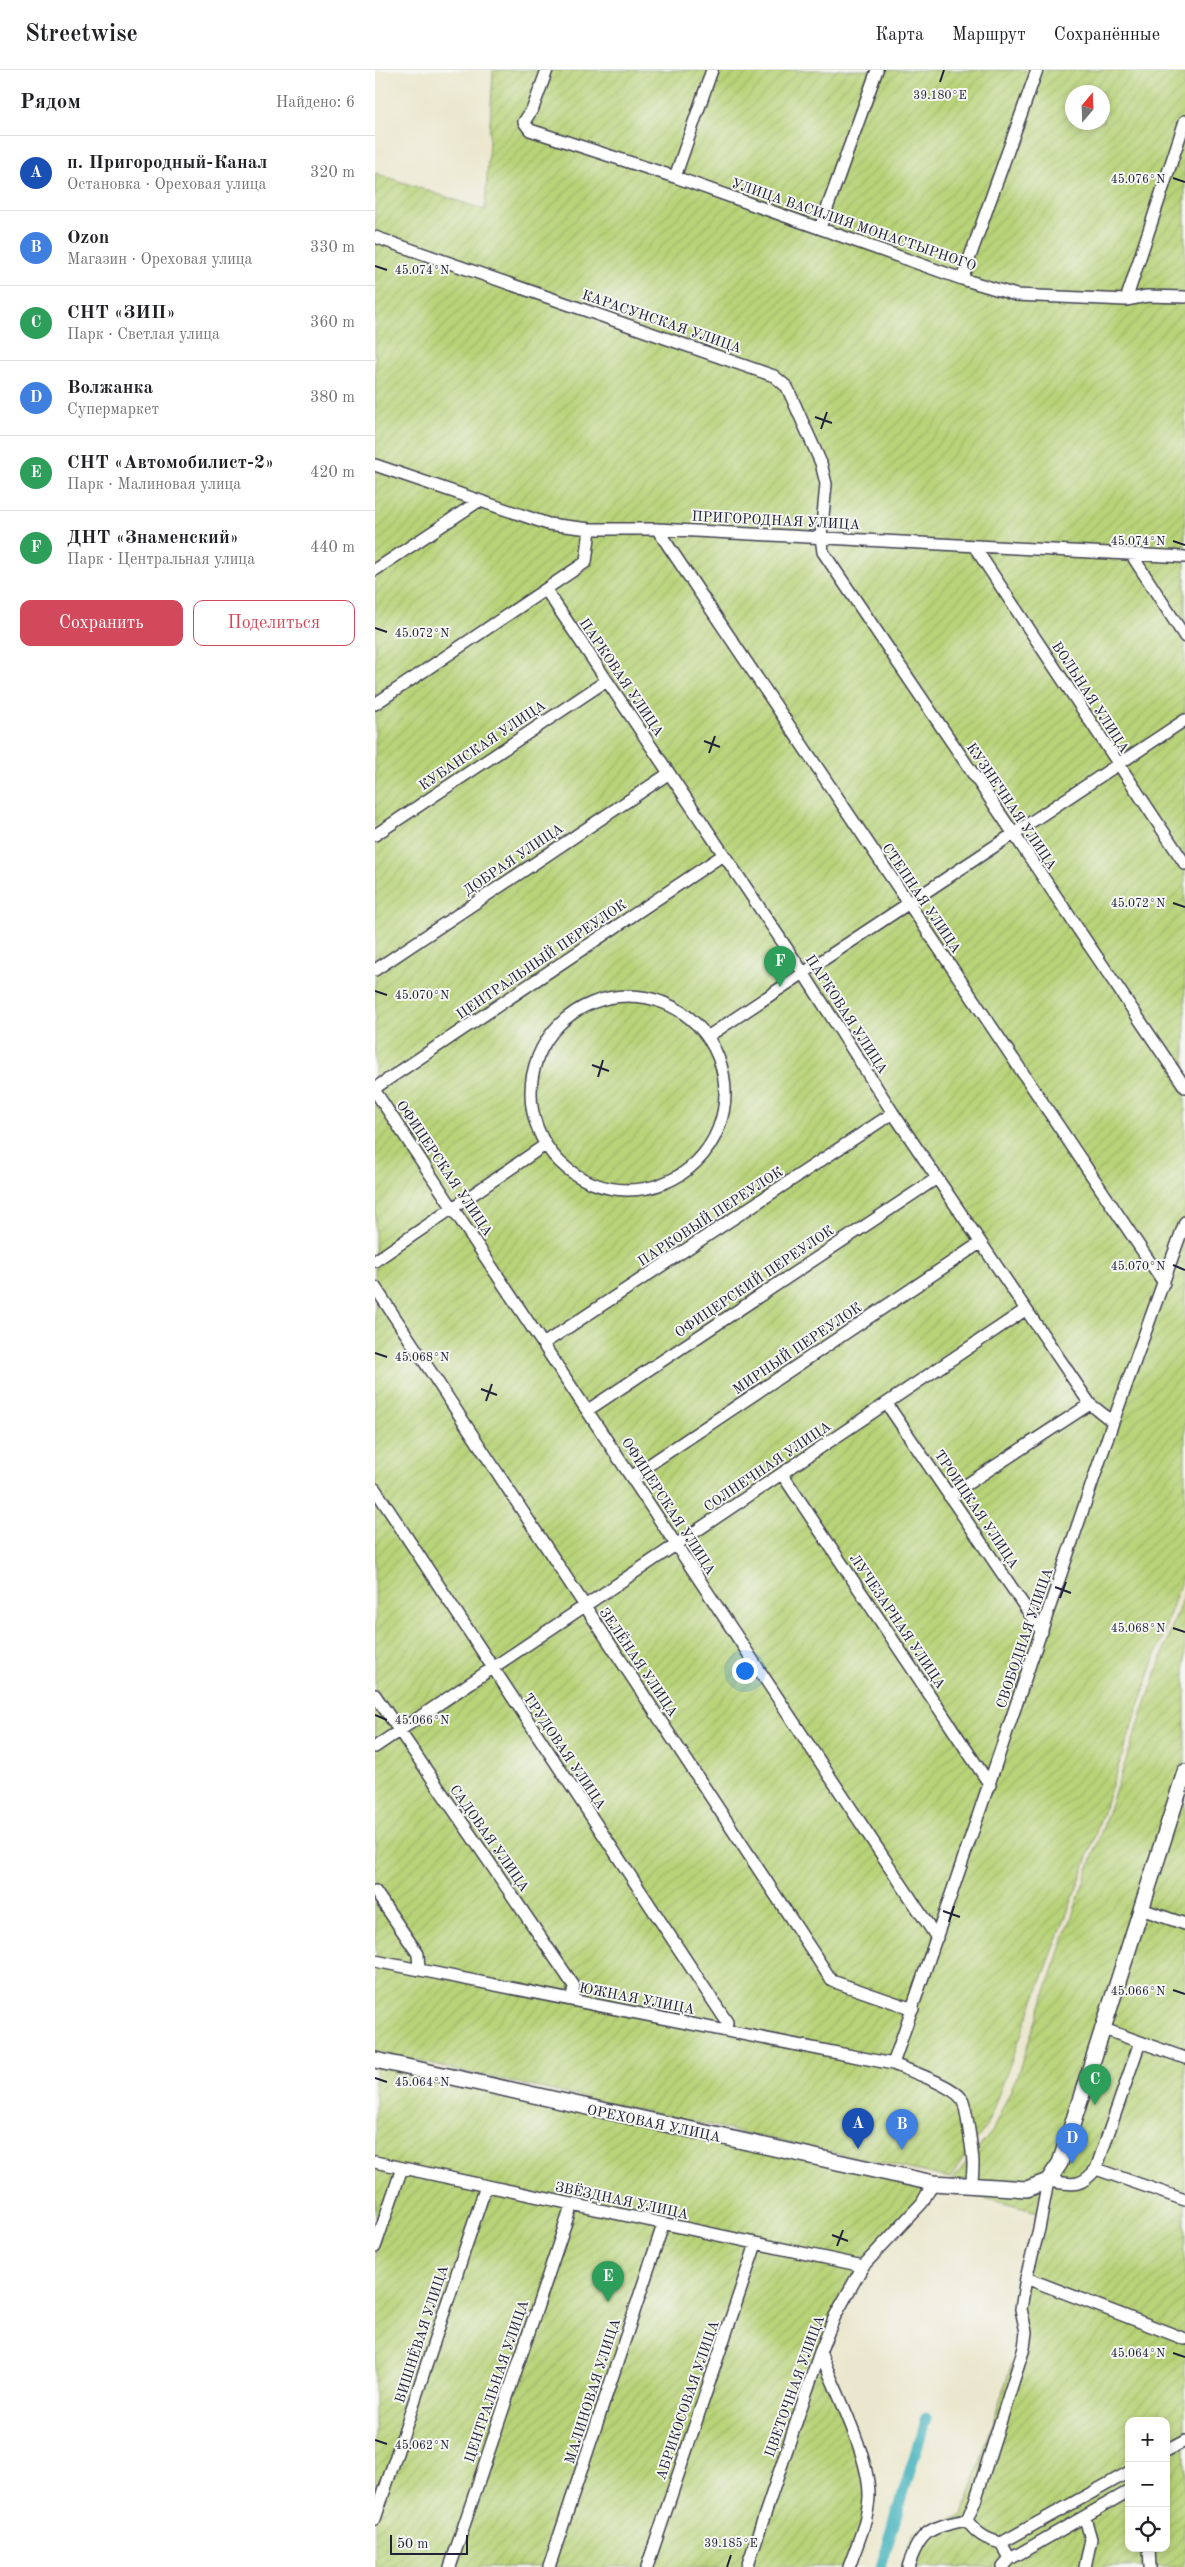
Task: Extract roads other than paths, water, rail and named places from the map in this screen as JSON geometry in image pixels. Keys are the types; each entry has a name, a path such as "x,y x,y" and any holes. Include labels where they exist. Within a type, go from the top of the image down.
{"street":[{"name":"УЛИЦА ВАСИЛИЯ МОНАСТЫРНОГО","path":"547,70 533,108 524,122 530,130 675,177 962,279 1015,295 1126,300 1147,296 1185,297"},
{"path":"675,177 712,70"},
{"path":"820,228 877,70"},
{"path":"962,279 1037,70"},
{"path":"1126,300 1185,121"},
{"name":"КАРАСУНСКАЯ УЛИЦА","path":"375,237 775,376 787,387 821,463 826,484 821,538"},
{"name":"ПРИГОРОДНАЯ УЛИЦА","path":"375,465 548,524 590,529 657,529 1185,557"},
{"path":"375,570 479,501"},
{"path":"375,704 586,562 590,529"},
{"name":"СТЕПНАЯ УЛИЦА","path":"657,529 1164,1283"},
{"name":"КУЗНЕЧНАЯ УЛИЦА","path":"821,538 823,552 1185,1087"},
{"name":"ВОЛЬНАЯ УЛИЦА","path":"974,546 1185,864"},
{"path":"1131,554 1185,637"},
{"name":"ПАРКОВАЯ УЛИЦА","path":"546,590 804,974 893,1113 1025,1310 1090,1404 1113,1422"},
{"name":"КУБАНСКАЯ УЛИЦА","path":"375,834 606,681"},
{"path":"707,1037 909,905 1185,720"},
{"name":"ДОБРАЯ УЛИЦА","path":"375,970 669,774"},
{"name":"ЦЕНТРАЛЬНЫЙ ПЕРЕУЛОК","path":"375,1089 723,855"},
{"path":"616,996 647,997 676,1008 701,1028 723,1071 725,1100 719,1129 704,1154 683,1174 657,1186 637,1189 628,1190 599,1186 573,1174 545,1145 531,1108 531,1076 541,1047 560,1022 586,1004 616,996"},
{"name":"ОФИЦЕРСКАЯ УЛИЦА","path":"375,1089 937,1938"},
{"name":"ПАРКОВЫЙ ПЕРЕУЛОК","path":"543,1344 893,1113"},
{"path":"375,1261 545,1145"},
{"name":"ОФИЦЕРСКИЙ ПЕРЕУЛОК","path":"588,1410 937,1178"},
{"name":"СВОБОДНАЯ УЛИЦА","path":"893,2064 990,1786 1113,1422 1185,1222"},
{"name":"МИРНЫЙ ПЕРЕУЛОК","path":"631,1477 980,1243"},
{"name":"ЗЕЛЁНАЯ УЛИЦА","path":"375,1287 832,1981 913,2009"},
{"name":"СОЛНЕЧНАЯ УЛИЦА","path":"375,1748 1025,1310"},
{"name":"ТРОИЦКАЯ УЛИЦА","path":"887,1404 1042,1632"},
{"path":"949,1496 1090,1404"},
{"name":"ЛУЧЕЗАРНАЯ УЛИЦА","path":"781,1474 990,1786"},
{"name":"ТРУДОВАЯ УЛИЦА","path":"375,1489 727,2022 726,2031"},
{"name":"САДОВАЯ УЛИЦА","path":"375,1695 574,1986 572,2000"},
{"path":"967,2520 975,2501 1024,2348 1026,2332 1021,2309 1026,2278 1039,2230 1048,2181 1060,2163 1101,2028 1182,1789 1185,1772"},
{"path":"375,1890 418,1954 419,1970"},
{"path":"1141,1909 1185,1924"},
{"name":"ЮЖНАЯ УЛИЦА","path":"375,1961 893,2064 942,2085 962,2099 967,2114 967,2130 973,2163 971,2187"},
{"path":"1101,2028 1185,2058"},
{"path":"1048,2181 1077,2185 1088,2179 1096,2169 1141,2042"},
{"name":"ОРЕХОВАЯ УЛИЦА","path":"375,2060 933,2183 971,2187 1027,2189 1048,2181"},
{"name":"ЗВЁЗДНАЯ УЛИЦА","path":"375,2162 663,2225 863,2266"},
{"path":"375,2247 402,2168"},
{"path":"1096,2169 1185,2200"},
{"name":"ЦВЕТОЧНАЯ УЛИЦА","path":"747,2567 820,2352 835,2316 863,2266 922,2203 933,2183"},
{"name":"ВИШНЁВАЯ УЛИЦА","path":"375,2519 486,2186"},
{"name":"ЦЕНТРАЛЬНАЯ УЛИЦА","path":"449,2567 572,2204"},
{"name":"МАЛИНОВАЯ УЛИЦА","path":"549,2567 663,2225"},
{"name":"АБРИКОСОВАЯ УЛИЦА","path":"647,2567 756,2244"},
{"path":"1026,2278 1185,2339"},
{"path":"820,2352 867,2474 869,2497 863,2527 849,2567"},
{"path":"1170,2449 1185,2441"},
{"path":"967,2520 973,2529 990,2540 1001,2543 1125,2474"},
{"path":"1001,2543 1007,2563 1125,2493"},
{"path":"1085,2518 1091,2539 1085,2567"},
{"path":"908,2567 916,2544 923,2535 935,2528 967,2520"},
{"path":"1149,2552 1150,2567"}],"waterway":[{"path":"881,2567 926,2418"}],"place":[{"name":"ДНТ «Знаменский»","path":"780,987"},
{"name":"СНТ «ЗИП»","path":"1095,2105"},
{"name":"п. Пригородный-Канал","path":"858,2149"},
{"name":"Ozon","path":"902,2150"},
{"name":"Волжанка","path":"1072,2164"},
{"name":"СНТ «Автомобилист-2»","path":"608,2302"}]}
